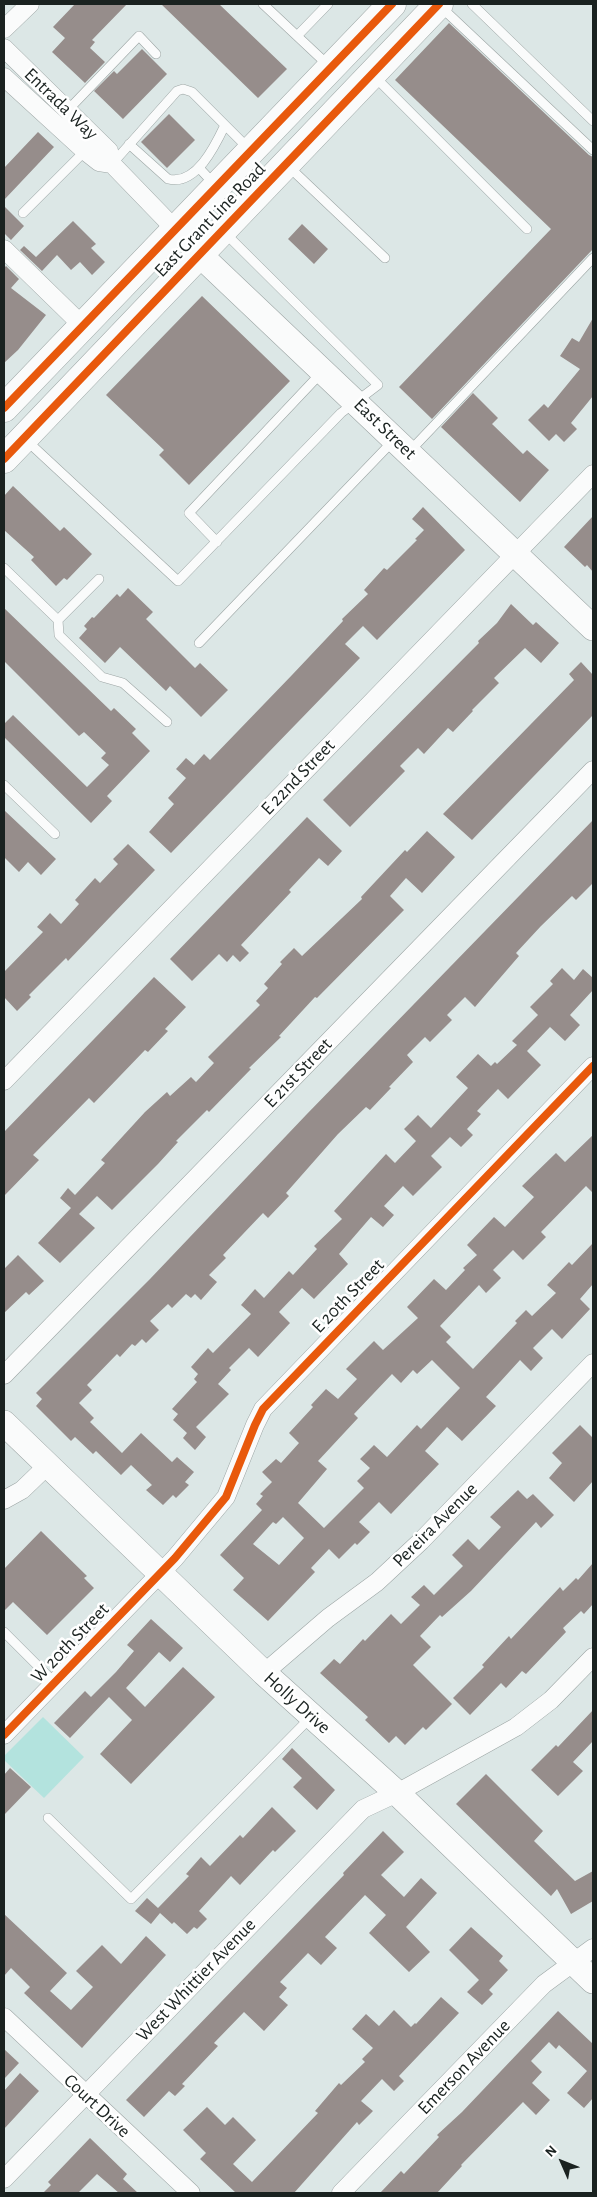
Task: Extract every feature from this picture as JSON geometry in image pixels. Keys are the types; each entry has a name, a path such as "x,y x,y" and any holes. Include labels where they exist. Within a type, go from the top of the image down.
{"main road":[{"name":"East Grant Line Road","path":"4,408 392,4"},
{"name":"East Grant Line Road","path":"4,459 439,4"}],"street":[{"path":"4,29 30,4"},
{"name":"Entrada Way","path":"4,48 109,151 112,164 177,229"},
{"name":"Entrada Way","path":"4,77 85,151 99,162 112,164"},
{"name":"East Street","path":"177,229 200,254 323,371 348,407 402,446 593,628"},
{"path":"4,249 83,326"},
{"name":"E 22nd Street","path":"4,1081 593,474"},
{"name":"E 21st Street","path":"4,1375 593,770"},
{"name":"E 20th Street","path":"160,1573 226,1497 254,1425 264,1409 593,1066"},
{"name":"Pereira Avenue","path":"264,1673 328,1618 377,1582 414,1548 593,1363"},
{"name":"Holly Drive","path":"4,1423 264,1673 584,1956 593,1981"},
{"path":"4,1500 22,1490 48,1465"},
{"name":"W 20th Street","path":"4,1736 160,1573"},
{"name":"West Whittier Avenue","path":"4,2179 84,2094 364,1809 516,1727 551,1700 593,1657"},
{"name":"Emerson Avenue","path":"341,2193 544,1984 584,1956"},
{"name":"Court Drive","path":"4,2017 191,2193"}],"lane":[{"path":"263,4 331,68"},
{"path":"297,36 328,4"},
{"path":"439,4 593,150"},
{"path":"472,4 593,121"},
{"path":"68,110 139,36 156,54"},
{"path":"372,74 527,229"},
{"path":"112,164 177,91 183,89 192,92 252,151"},
{"path":"129,144 168,180 176,181 187,177 200,166 214,146 225,125"},
{"path":"22,213 85,151"},
{"path":"286,164 385,258"},
{"path":"200,166 201,170 217,187"},
{"path":"24,438 178,581 348,407 378,385 222,231"},
{"path":"199,643 593,258"},
{"path":"217,542 189,513 323,371"},
{"path":"4,568 58,620 59,635 102,677 123,683 167,722"},
{"path":"58,620 99,579"},
{"path":"4,785 55,834"},
{"path":"4,1632 55,1683"},
{"path":"48,1818 131,1899 312,1716"}],"shaded area":[{"path":"43,1717 84,1757 44,1798 4,1760 4,1756"}],"building":[{"path":"75,4 127,4 92,40 95,42 90,48 105,62 85,83 52,52 65,38 53,27"},
{"path":"161,4 219,4 287,69 258,98"},
{"path":"449,23 593,157 593,249 432,419 399,387 551,229 395,80"},
{"path":"142,49 167,74 123,119 94,91 114,71 117,74"},
{"path":"169,114 195,140 167,168 141,142"},
{"path":"38,132 54,147 4,200 4,168"},
{"path":"4,206 24,226 11,240 4,233"},
{"path":"73,221 96,244 91,248 105,262 92,275 80,262 71,270 57,255 42,271 20,250 24,246 36,257"},
{"path":"302,224 328,249 314,264 288,239"},
{"path":"6,266 19,279 11,288 46,315 18,350 4,363 4,268"},
{"path":"202,296 290,381 189,485 159,455 164,450 106,395"},
{"path":"593,318 593,396 571,423 577,429 564,442 556,434 549,441 528,420 544,404 548,408 580,369 560,356 572,338 579,342"},
{"path":"473,393 498,418 492,424 523,454 527,450 549,470 520,502 441,427"},
{"path":"13,486 60,531 64,527 92,554 67,580 64,578 56,586 31,560 34,557 4,530 4,496"},
{"path":"423,507 465,550 377,640 363,626 345,644 360,658 171,853 149,832 174,804 168,798 186,778 176,769 186,758 194,765 204,754 210,760 343,621 342,619 368,594 364,590 384,568 387,570 417,540 415,539 424,530 412,519"},
{"path":"593,516 593,572 564,547"},
{"path":"128,588 153,612 146,619 195,668 200,663 228,690 201,717 170,686 166,691 120,647 105,663 79,638 87,629 84,626 92,617 94,618 117,594 120,597"},
{"path":"511,604 533,625 536,622 559,643 541,663 525,648 494,678 499,683 453,732 448,728 424,754 418,748 400,766 405,771 350,827 323,800 479,643 478,641 497,623"},
{"path":"4,608 111,711 114,708 136,729 132,733 150,751 107,796 112,801 91,823 4,737 4,724 13,715 87,787 109,765 101,758 106,753 84,732 79,736 4,661"},
{"path":"581,662 593,675 593,715 472,840 443,814 574,680 569,674"},
{"path":"4,810 56,859 41,875 28,862 19,872 4,857"},
{"path":"307,817 342,851 328,866 319,858 289,890 291,892 241,945 249,953 240,962 233,955 227,962 219,954 192,981 170,959"},
{"path":"593,820 593,883 576,900 572,896 541,926 516,953 519,956 475,1007 465,997 447,1015 452,1020 430,1042 425,1037 407,1055 413,1062 389,1087 391,1088 370,1110 366,1107 338,1134 286,1193 289,1196 268,1218 263,1213 223,1255 226,1258 209,1275 217,1282 201,1300 195,1294 191,1298 186,1294 172,1308 168,1304 150,1321 159,1330 146,1343 142,1339 135,1346 132,1344 120,1357 117,1354 87,1385 92,1390 79,1403 94,1418 90,1422 122,1453 141,1433 172,1462 177,1457 194,1472 185,1482 189,1485 176,1498 173,1495 163,1505 146,1490 152,1485 131,1465 121,1475 96,1451 93,1454 75,1437 71,1441 36,1406 42,1399 36,1393 150,1279 306,1115"},
{"path":"427,831 455,857 422,893 406,878 390,896 404,910 317,998 315,997 279,1036 281,1037 249,1068 251,1069 209,1112 207,1110 176,1141 178,1142 158,1164 112,1210 97,1196 79,1214 95,1228 60,1263 38,1243 71,1208 60,1198 68,1188 75,1195 105,1163 101,1160 145,1112 167,1092 170,1096 191,1077 196,1082 214,1063 208,1057 260,1005 256,1001 268,988 264,984 282,964 280,962 294,948 302,956 362,899 361,897 405,850 407,852"},
{"path":"128,844 155,870 68,961 66,958 29,995 31,997 17,1011 4,997 4,972 43,932 37,927 50,913 61,924 79,904 75,900 95,878 100,883 118,864 113,859"},
{"path":"562,968 574,980 583,969 593,978 593,990 570,1015 580,1025 565,1041 550,1027 527,1051 541,1065 508,1099 498,1089 477,1111 481,1114 467,1129 473,1135 461,1147 450,1137 431,1156 442,1167 413,1196 403,1186 384,1206 394,1215 383,1227 371,1217 339,1254 348,1264 314,1299 302,1288 279,1312 290,1323 258,1357 249,1348 229,1368 231,1370 218,1384 229,1394 196,1427 206,1437 195,1450 183,1438 187,1433 173,1420 178,1414 172,1409 197,1382 194,1379 198,1374 191,1367 208,1348 213,1353 251,1314 241,1305 255,1289 264,1298 289,1271 293,1275 317,1249 314,1246 342,1219 334,1211 386,1154 395,1163 416,1141 404,1129 418,1115 431,1128 468,1088 456,1077 478,1054 491,1066 495,1062 497,1064 517,1045 512,1041 538,1015 530,1007 553,984 550,981"},
{"path":"154,977 186,1007 165,1029 168,1031 148,1052 145,1050 94,1103 89,1098 33,1155 39,1160 4,1196 4,1132"},
{"path":"593,1135 593,1193 586,1186 541,1232 546,1237 523,1260 513,1250 493,1270 501,1278 486,1293 479,1285 440,1326 451,1337 446,1342 473,1369 517,1323 515,1321 526,1310 532,1316 556,1293 547,1285 569,1262 572,1265 593,1243 593,1284 580,1299 590,1309 562,1339 552,1329 533,1348 543,1358 531,1371 520,1360 486,1397 496,1406 462,1441 447,1427 425,1451 439,1464 391,1514 379,1502 359,1522 370,1532 357,1545 355,1543 339,1559 329,1549 311,1568 315,1572 268,1621 233,1590 244,1578 220,1555 262,1510 256,1504 263,1496 260,1494 272,1482 262,1472 276,1459 281,1463 299,1443 289,1433 313,1407 311,1405 326,1389 338,1399 357,1379 346,1369 374,1341 383,1350 418,1318 407,1307 434,1279 446,1290 465,1270 463,1268 477,1255 467,1245 494,1217 505,1227 534,1197 522,1186 556,1153 565,1162","holes":["432,1360 460,1388 421,1429 417,1425 387,1457 374,1445 360,1459 370,1468 357,1481 364,1488 324,1528 298,1503 327,1469 318,1461 358,1418 354,1414 392,1374 401,1383 413,1370 417,1374","283,1517 304,1538 279,1565 253,1544 273,1522 276,1524"]},
{"path":"18,1255 44,1281 29,1295 26,1292 4,1313 4,1269"},
{"path":"580,1425 593,1438 593,1481 574,1502 549,1478 562,1463 552,1453"},
{"path":"518,1490 527,1499 533,1494 554,1515 541,1528 536,1522 471,1591 442,1617 440,1615 420,1636 431,1647 413,1665 452,1704 426,1730 423,1727 405,1745 396,1736 389,1743 365,1720 368,1717 320,1673 334,1659 340,1664 363,1639 365,1641 391,1614 401,1624 420,1605 411,1597 424,1585 434,1595 463,1566 452,1555 468,1539 479,1550 501,1527 490,1517"},
{"path":"41,1531 87,1576 84,1578 94,1588 47,1635 13,1602 4,1611 4,1569"},
{"path":"593,1563 593,1604 584,1614 581,1611 563,1628 566,1632 526,1674 522,1671 506,1688 501,1683 470,1715 453,1698 484,1667 482,1665 509,1636 511,1639 560,1587 563,1591 576,1578 578,1580"},
{"path":"151,1619 183,1648 170,1662 159,1652 126,1688 145,1707 183,1667 215,1697 131,1784 100,1754 132,1720 109,1697 70,1738 54,1723 85,1691 91,1697 116,1672 134,1651 127,1645"},
{"path":"593,1710 593,1741 573,1762 583,1771 558,1796 531,1770 556,1745 558,1747"},
{"path":"292,1748 335,1790 317,1810 293,1787 302,1778 282,1759"},
{"path":"10,1768 31,1787 4,1815 4,1775"},
{"path":"486,1774 543,1831 534,1841 575,1881 593,1871 593,1901 571,1914 557,1889 551,1896 456,1804"},
{"path":"272,1807 296,1831 275,1852 273,1850 240,1885 231,1876 199,1911 207,1919 197,1929 194,1927 187,1934 160,1913 151,1924 135,1911 147,1898 158,1908 189,1876 186,1874 201,1857 210,1866 240,1835 243,1838"},
{"path":"383,1831 404,1852 381,1875 404,1897 421,1878 437,1893 406,1927 430,1952 409,1972 369,1933 386,1915 365,1895 325,1937 337,1948 321,1965 308,1953 280,1982 287,1988 279,1997 288,2005 264,2031 244,2012 214,2043 218,2046 182,2084 185,2086 175,2096 169,2091 144,2117 126,2100 344,1875 343,1873"},
{"path":"4,1914 67,1973 50,1991 71,2010 93,1987 76,1971 102,1945 121,1964 146,1936 166,1955 82,2048 24,1993 30,1987 11,1968 4,1976"},
{"path":"471,1927 503,1956 499,1961 508,1970 489,1990 493,1994 482,2005 467,1992 479,1980 449,1950"},
{"path":"441,1997 459,2013 399,2076 404,2081 394,2091 382,2079 361,2101 373,2111 359,2125 357,2122 294,2193 236,2193 200,2159 206,2153 183,2130 207,2107 225,2125 233,2117 256,2140 233,2164 252,2182 318,2113 315,2111 339,2083 341,2085 365,2062 362,2059 373,2048 352,2029 366,2014 379,2026 394,2010 411,2027"},
{"path":"558,2011 593,2044 593,2098 584,2108 567,2093 587,2071 559,2045 556,2049 549,2042 531,2061 542,2072 532,2083 550,2100 536,2115 523,2102 461,2165 437,2193 380,2193 401,2171 404,2174 439,2137 437,2135 462,2112"},
{"path":"4,2049 19,2063 4,2079"},
{"path":"20,2073 39,2091 4,2129 4,2091"},
{"path":"90,2138 127,2174 123,2179 138,2193 119,2193 97,2174 78,2193 43,2193 51,2185 48,2182"}],"cycle path":[{"path":"4,408 392,4"},
{"path":"4,459 439,4"},
{"path":"4,1735 175,1558 226,1497 263,1409 593,1066"}]}
